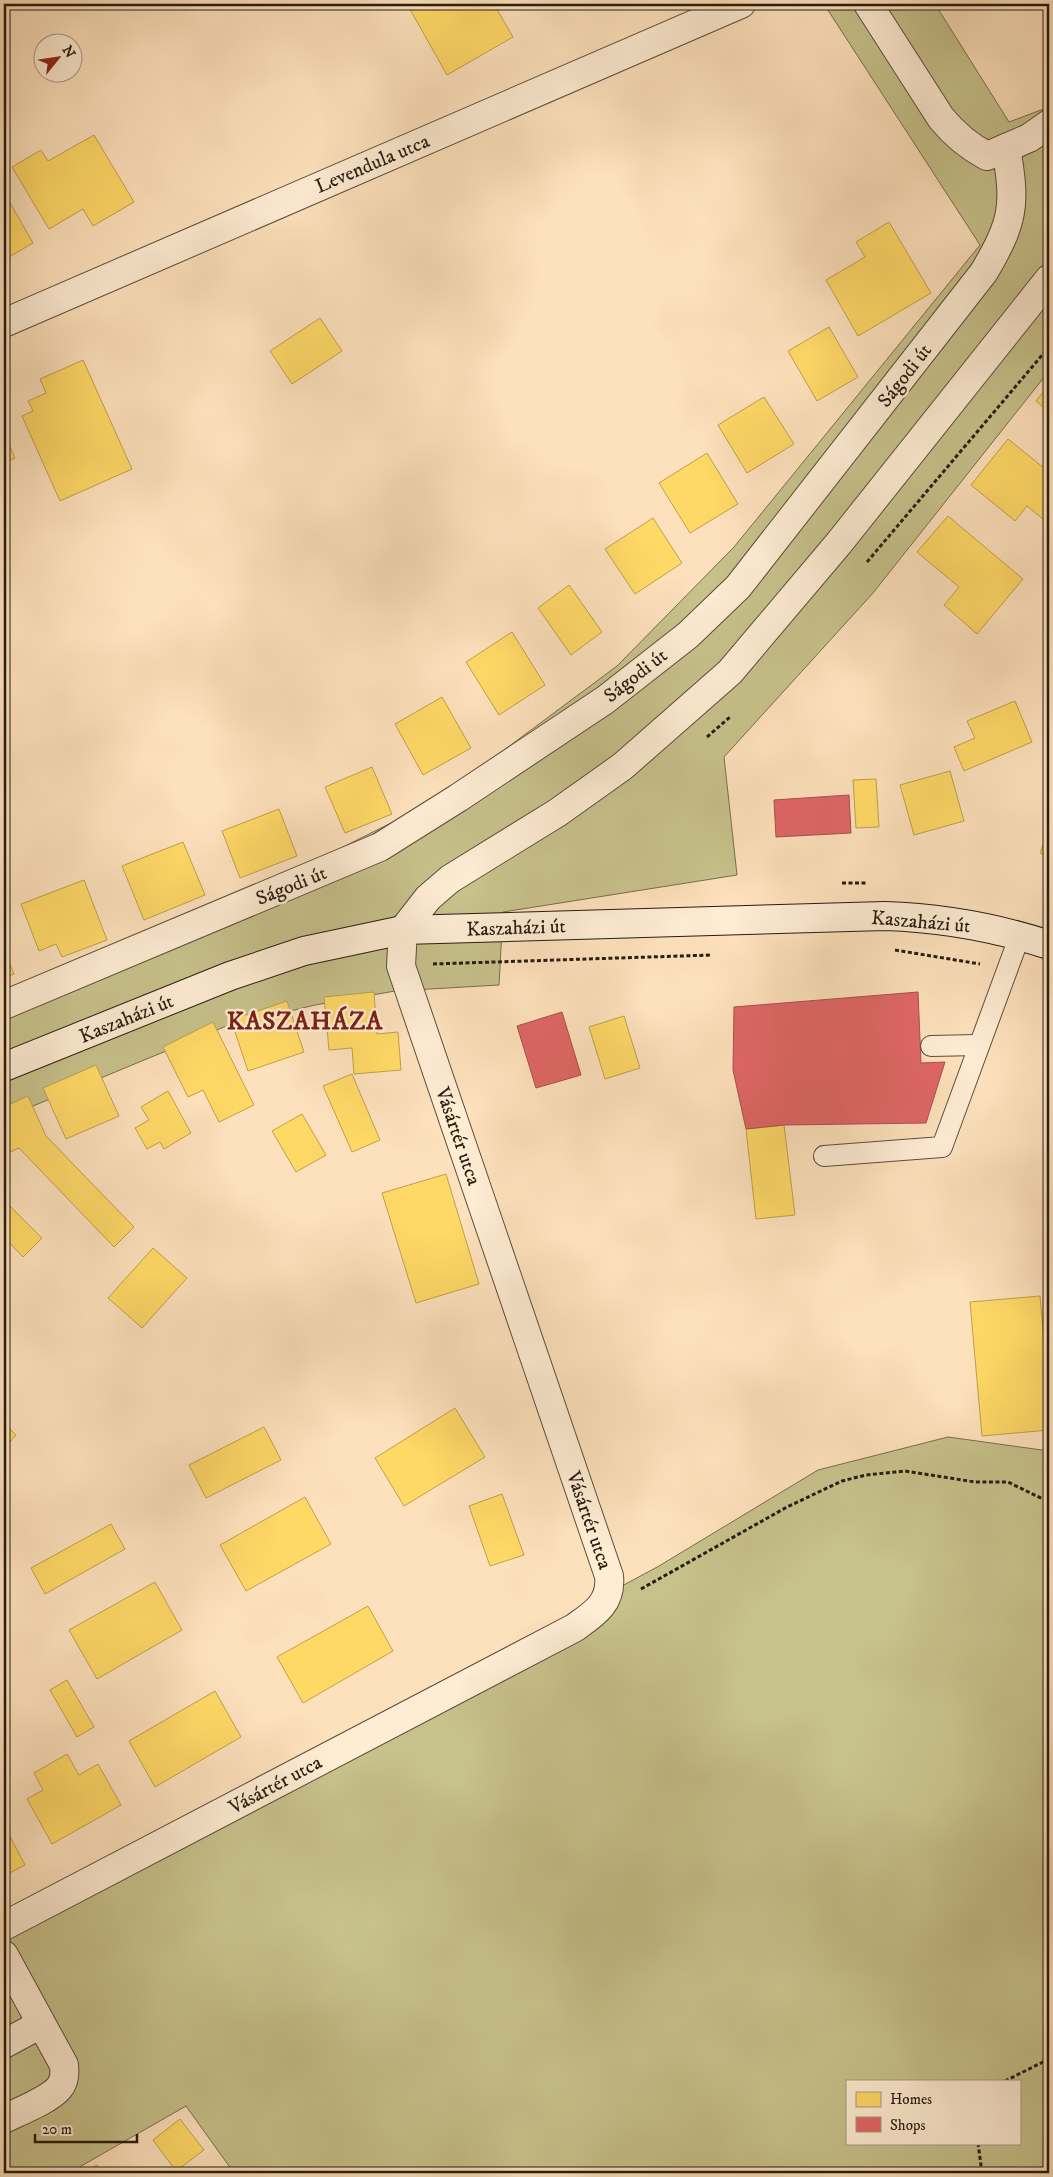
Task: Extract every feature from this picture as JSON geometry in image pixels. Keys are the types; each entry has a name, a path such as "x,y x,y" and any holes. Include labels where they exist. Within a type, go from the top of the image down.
{"street":[{"name":"Levendula utca","path":"4,323 741,4"},
{"path":"868,4 954,134 970,147 987,156 1006,148 1049,124"},
{"name":"Ságodi út","path":"4,1005 380,846 458,798 605,700 688,635 738,587 984,272 1003,240 1010,215 1013,188 1006,148"},
{"path":"403,930 428,898 450,879 557,813 623,766 730,672 839,543 1049,279"},
{"name":"Kaszaházi út","path":"4,1067 230,976 304,951 403,930 884,916 951,921 1020,935 1049,945"},
{"name":"Vásártér utca","path":"4,1926 574,1628 603,1605 608,1598 609,1576 401,966 403,930"},
{"path":"4,1955 64,2065 65,2076 59,2088 51,2094 4,2120"},
{"path":"4,2044 41,2024"}],"lane":[{"path":"824,1156 942,1147 1020,935"},
{"path":"931,1046 978,1045"}],"path":[{"path":"889,949 1007,969"},
{"path":"401,966 720,955"},
{"path":"603,1605 629,1596 787,1507 842,1481 866,1475 905,1471 976,1482 1008,1482 1049,1502"},
{"path":"1007,2080 1049,2059"},
{"path":"978,2144 982,2173"}],"shaded area":[{"path":"824,4 935,4 1009,122 1049,107 1049,371 873,593 724,757 737,875 503,912 499,985 395,991 315,1005 224,1027 4,1118 4,995 311,863 417,810 488,762 617,666 734,547 980,245"},
{"path":"948,1437 1049,1451 1049,2173 234,2173 186,2106 69,2173 4,2173 4,1919 659,1566 818,1470"}],"building: Homes":[{"path":"407,4 494,4 513,37 447,75"},
{"path":"94,135 134,202 93,226 83,209 49,229 12,167 41,150 48,161"},
{"path":"4,192 33,243 4,260"},
{"path":"889,222 931,293 858,336 826,280 865,257 856,242"},
{"path":"320,318 342,351 292,384 270,351"},
{"path":"829,327 858,377 817,401 788,351"},
{"path":"83,360 132,469 60,501 22,416 33,411 28,401 46,393 40,379"},
{"path":"1049,385 1049,412 1036,401"},
{"path":"764,397 794,444 747,473 718,425"},
{"path":"4,433 15,458 4,463"},
{"path":"1008,439 1049,472 1049,477 1045,482 1049,486 1049,524 1027,506 1015,521 971,485"},
{"path":"707,453 738,504 690,533 659,483"},
{"path":"948,516 1023,579 977,634 944,605 959,587 917,552"},
{"path":"653,518 682,563 635,594 605,549"},
{"path":"569,585 602,632 571,655 538,608"},
{"path":"512,632 545,685 499,715 466,662"},
{"path":"442,697 471,748 423,775 395,724"},
{"path":"1015,701 1032,742 964,771 954,747 975,738 967,721"},
{"path":"372,767 392,814 345,833 325,787"},
{"path":"950,771 964,821 914,835 900,785"},
{"path":"876,779 879,827 856,828 853,780"},
{"path":"279,809 297,856 240,878 222,831"},
{"path":"1049,829 1049,857 1040,853"},
{"path":"183,842 205,895 144,920 122,866"},
{"path":"84,880 107,940 62,957 56,944 39,951 21,904"},
{"path":"4,950 14,974 4,978"},
{"path":"374,992 377,1034 398,1032 401,1070 354,1074 352,1048 329,1050 324,997"},
{"path":"287,1001 304,1052 248,1071 231,1020"},
{"path":"624,1016 640,1068 605,1079 589,1027"},
{"path":"213,1022 254,1105 219,1122 203,1090 188,1097 163,1047"},
{"path":"96,1065 119,1116 66,1139 43,1088"},
{"path":"352,1074 380,1140 352,1152 323,1086"},
{"path":"168,1091 191,1133 164,1149 160,1142 147,1149 135,1128 149,1120 141,1107"},
{"path":"28,1096 46,1136 134,1227 114,1247 19,1148 4,1155 4,1107"},
{"path":"302,1114 326,1155 296,1172 272,1131"},
{"path":"784,1125 795,1215 756,1219 746,1129"},
{"path":"446,1174 479,1284 416,1303 382,1193"},
{"path":"4,1200 42,1238 23,1257 4,1237"},
{"path":"153,1248 187,1278 142,1328 108,1298"},
{"path":"1040,1296 1049,1395 1049,1430 982,1436 970,1302"},
{"path":"455,1408 485,1457 404,1506 375,1458"},
{"path":"4,1423 16,1435 4,1449"},
{"path":"264,1427 281,1460 206,1498 189,1465"},
{"path":"502,1494 524,1555 490,1566 469,1506"},
{"path":"305,1497 331,1544 246,1591 220,1545"},
{"path":"111,1524 125,1549 45,1594 31,1568"},
{"path":"155,1582 182,1630 97,1679 69,1630"},
{"path":"368,1606 393,1651 303,1703 277,1657"},
{"path":"67,1680 94,1727 77,1737 50,1690"},
{"path":"215,1691 241,1737 155,1787 129,1741"},
{"path":"67,1754 79,1775 98,1764 121,1805 52,1844 27,1799 43,1790 34,1773"},
{"path":"4,1825 25,1865 4,1876"},
{"path":"180,2119 204,2150 176,2171 153,2140"},
{"path":"97,2165 102,2173 82,2173"}],"building: Shops":[{"path":"849,795 851,833 776,837 774,800"},
{"path":"918,992 921,1063 945,1062 926,1123 784,1125 746,1129 733,1070 734,1007"},
{"path":"562,1012 581,1075 536,1088 517,1026"}],"district":[{"name":"KASZAHÁZA","path":"305,1020"}]}
